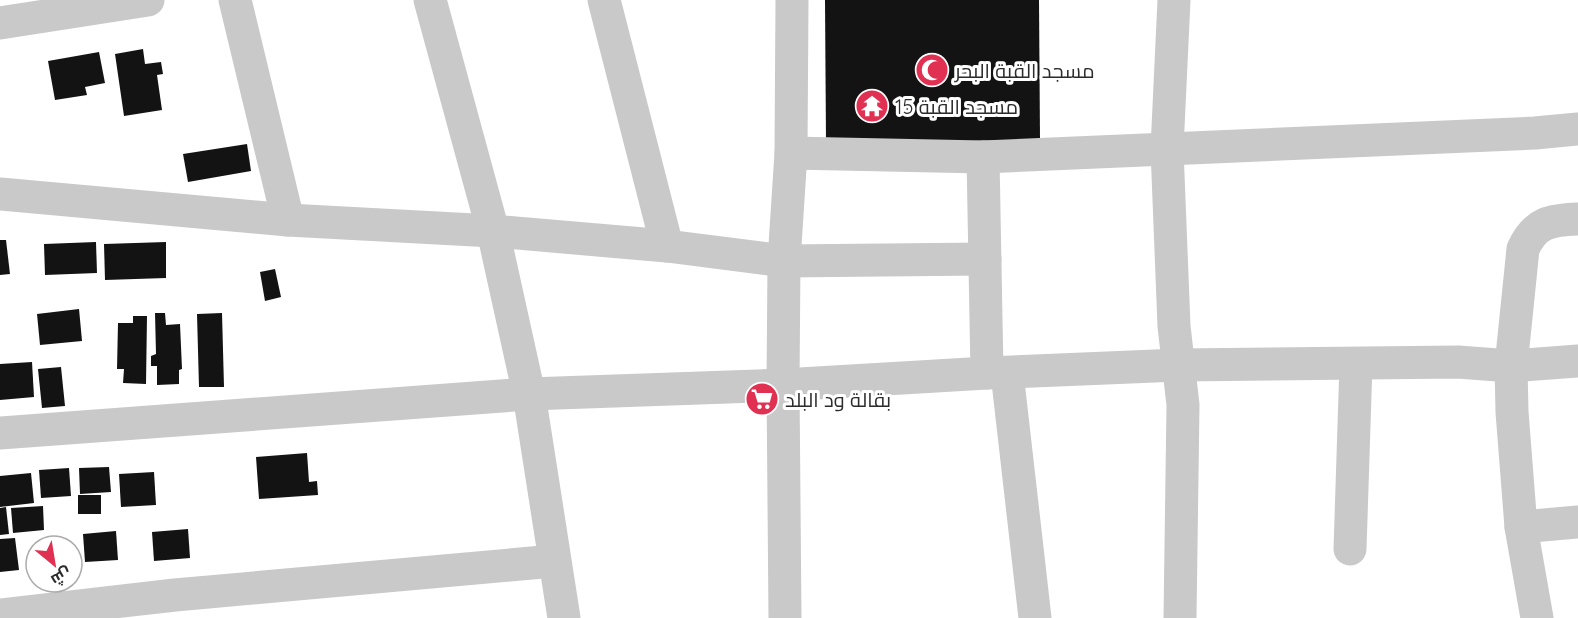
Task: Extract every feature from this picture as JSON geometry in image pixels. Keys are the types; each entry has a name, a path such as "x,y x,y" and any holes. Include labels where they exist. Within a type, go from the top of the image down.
{"street":[{"path":"19,14 148,0"},
{"path":"236,0 288,220"},
{"path":"430,0 493,231 529,394 564,618"},
{"path":"604,0 667,246"},
{"path":"784,618 784,261 791,153 792,0"},
{"path":"1174,0 1167,149 1174,326 1183,405 1180,618"},
{"path":"791,153 983,157 1523,134 1578,129"},
{"path":"983,157 985,259 997,373 1035,618"},
{"path":"0,194 288,220 493,231 667,246 784,261 985,259"},
{"path":"1537,618 1521,527 1512,412 1511,366 1523,249 1535,230 1548,222 1578,219"},
{"path":"0,433 529,394 783,385 1179,365 1458,362 1511,366 1578,361"},
{"path":"1350,549 1356,364"},
{"path":"1521,527 1578,522"},
{"path":"0,615 177,606 554,561"}],"building":[{"name":"مسجد القبة البحر","path":"825,0 1039,0 1040,140 826,143"},
{"path":"143,49 145,64 161,62 163,74 157,75 162,110 124,116 115,54"},
{"path":"99,52 105,83 85,87 87,95 55,100 48,61"},
{"path":"247,144 251,171 188,182 183,154"},
{"path":"0,240 6,240 10,274 0,275"},
{"path":"96,242 97,273 45,275 44,244"},
{"path":"166,242 166,278 105,280 104,244"},
{"path":"275,269 281,297 265,301 260,272"},
{"path":"79,309 82,341 40,345 37,314"},
{"path":"155,313 165,313 166,325 180,324 182,369 179,370 179,384 157,385 157,366 151,366 151,356 156,354"},
{"path":"222,313 224,387 199,387 197,314"},
{"path":"133,316 147,316 146,384 123,383 124,369 117,369 118,323 133,323"},
{"path":"32,362 34,397 0,400 0,364"},
{"path":"61,367 65,406 42,408 38,369"},
{"path":"307,453 309,482 317,481 318,495 259,499 256,457"},
{"path":"109,467 111,492 80,494 79,468"},
{"path":"69,468 71,496 41,498 39,470"},
{"path":"154,472 156,505 121,507 119,474"},
{"path":"31,473 34,503 0,507 0,476"},
{"path":"78,495 101,495 101,514 78,514"},
{"path":"43,506 44,530 13,533 11,508"},
{"path":"6,507 9,534 0,535 0,508"},
{"path":"188,529 190,558 154,561 152,532"},
{"path":"116,531 118,560 85,562 83,534"},
{"path":"15,538 19,570 0,572 0,539"}],"place":[{"name":"مسجد القبة البحر","path":"932,70"},
{"name":"مسجد القبة 15","path":"872,106"},
{"name":"بقالة ود البلد","path":"762,399"}]}
